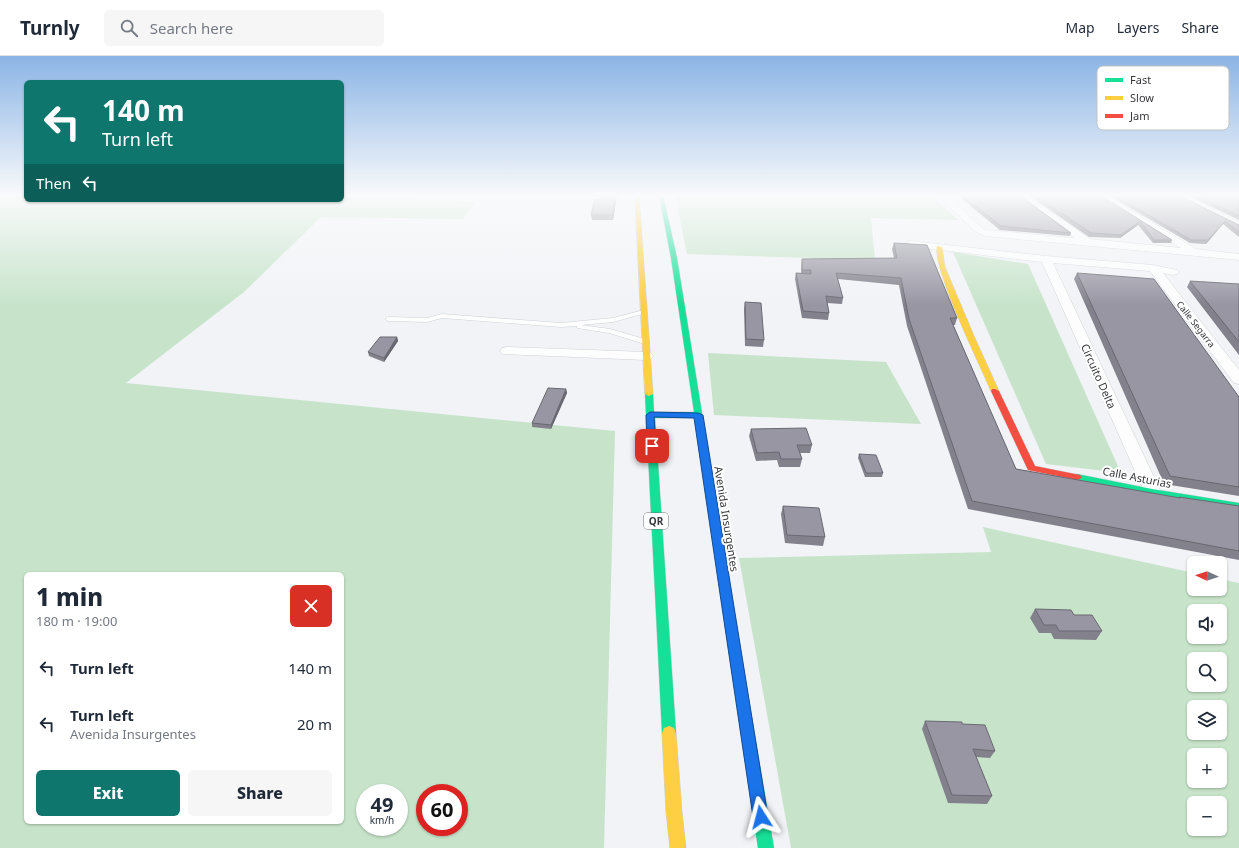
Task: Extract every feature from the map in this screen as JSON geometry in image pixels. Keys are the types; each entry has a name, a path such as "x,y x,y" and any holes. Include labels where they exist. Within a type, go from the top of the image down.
{"main road":[{"name":"QR","path":"639,232 674,812 678,848"},
{"name":"Avenida Insurgentes","path":"669,232 674,258 766,848"},
{"name":"Calle Asturias","path":"939,247 942,267 970,336 1031,468 1152,492 1239,506"},
{"path":"650,415 698,415"}],"street":[{"path":"983,232 1239,257"},
{"path":"1073,232 1086,241"},
{"path":"1162,232 1195,252"},
{"path":"912,244 1046,259 1153,268 1173,272"},
{"name":"Circuito Delta","path":"1046,259 1152,492"},
{"name":"Calle Segarra","path":"1153,268 1239,380"},
{"path":"507,351 646,356"}],"lane":[{"path":"560,325 613,320 644,312"},
{"path":"388,319 428,320 442,316 560,325 610,331 645,342"}],"green space":[{"path":"0,232 306,232 244,292 126,383 615,431 604,848 0,848"},
{"path":"683,232 872,232 875,260 687,254"},
{"path":"953,252 1028,264 1121,473 1046,464"},
{"path":"708,353 886,362 921,424 714,415"},
{"path":"983,527 1187,571 1187,596 1227,596 1227,580 1239,583 1239,848 791,848 739,558 991,552"}],"building":[{"path":"1089,232 1125,232 1121,235"},
{"path":"1148,232 1159,232 1172,240 1154,240"},
{"path":"1177,232 1215,232 1208,240 1191,240"},
{"path":"894,243 927,245 957,318 950,318 1016,469 1180,498 1179,497 1239,506 1239,551 972,501 909,319 901,278 836,273 843,298 826,296 829,313 803,311 796,273 811,274 811,270 802,270 802,259 897,258"},
{"path":"1077,273 1154,279 1239,397 1239,487 1170,476"},
{"path":"1190,281 1239,284 1239,342"},
{"path":"745,302 761,303 764,340 746,339"},
{"path":"380,337 397,337 384,358 368,352"},
{"path":"548,388 566,389 551,425 532,423"},
{"path":"806,428 812,445 797,445 802,459 781,459 779,452 757,453 751,429"},
{"path":"859,454 876,455 883,473 866,473"},
{"path":"783,506 819,508 825,537 787,535"},
{"path":"1035,609 1071,610 1074,615 1092,615 1102,631 1059,631 1056,625 1044,625"},
{"path":"925,721 962,722 962,724 985,725 995,751 973,749 992,796 952,795"}],"traffic: fast":[{"path":"669,232 702,438"},
{"path":"649,394 669,733"},
{"path":"650,415 698,415"},
{"path":"1077,477 1152,492 1239,506"},
{"path":"738,671 766,848"}],"traffic: slow":[{"path":"639,232 649,394"},
{"path":"939,247 942,267 970,336 995,391"},
{"path":"702,438 738,671"},
{"path":"669,733 678,848"}],"traffic: jam":[{"path":"995,391 1031,468 1077,477"}],"route":[{"path":"652,446 650,415 698,415 761,817"}]}
